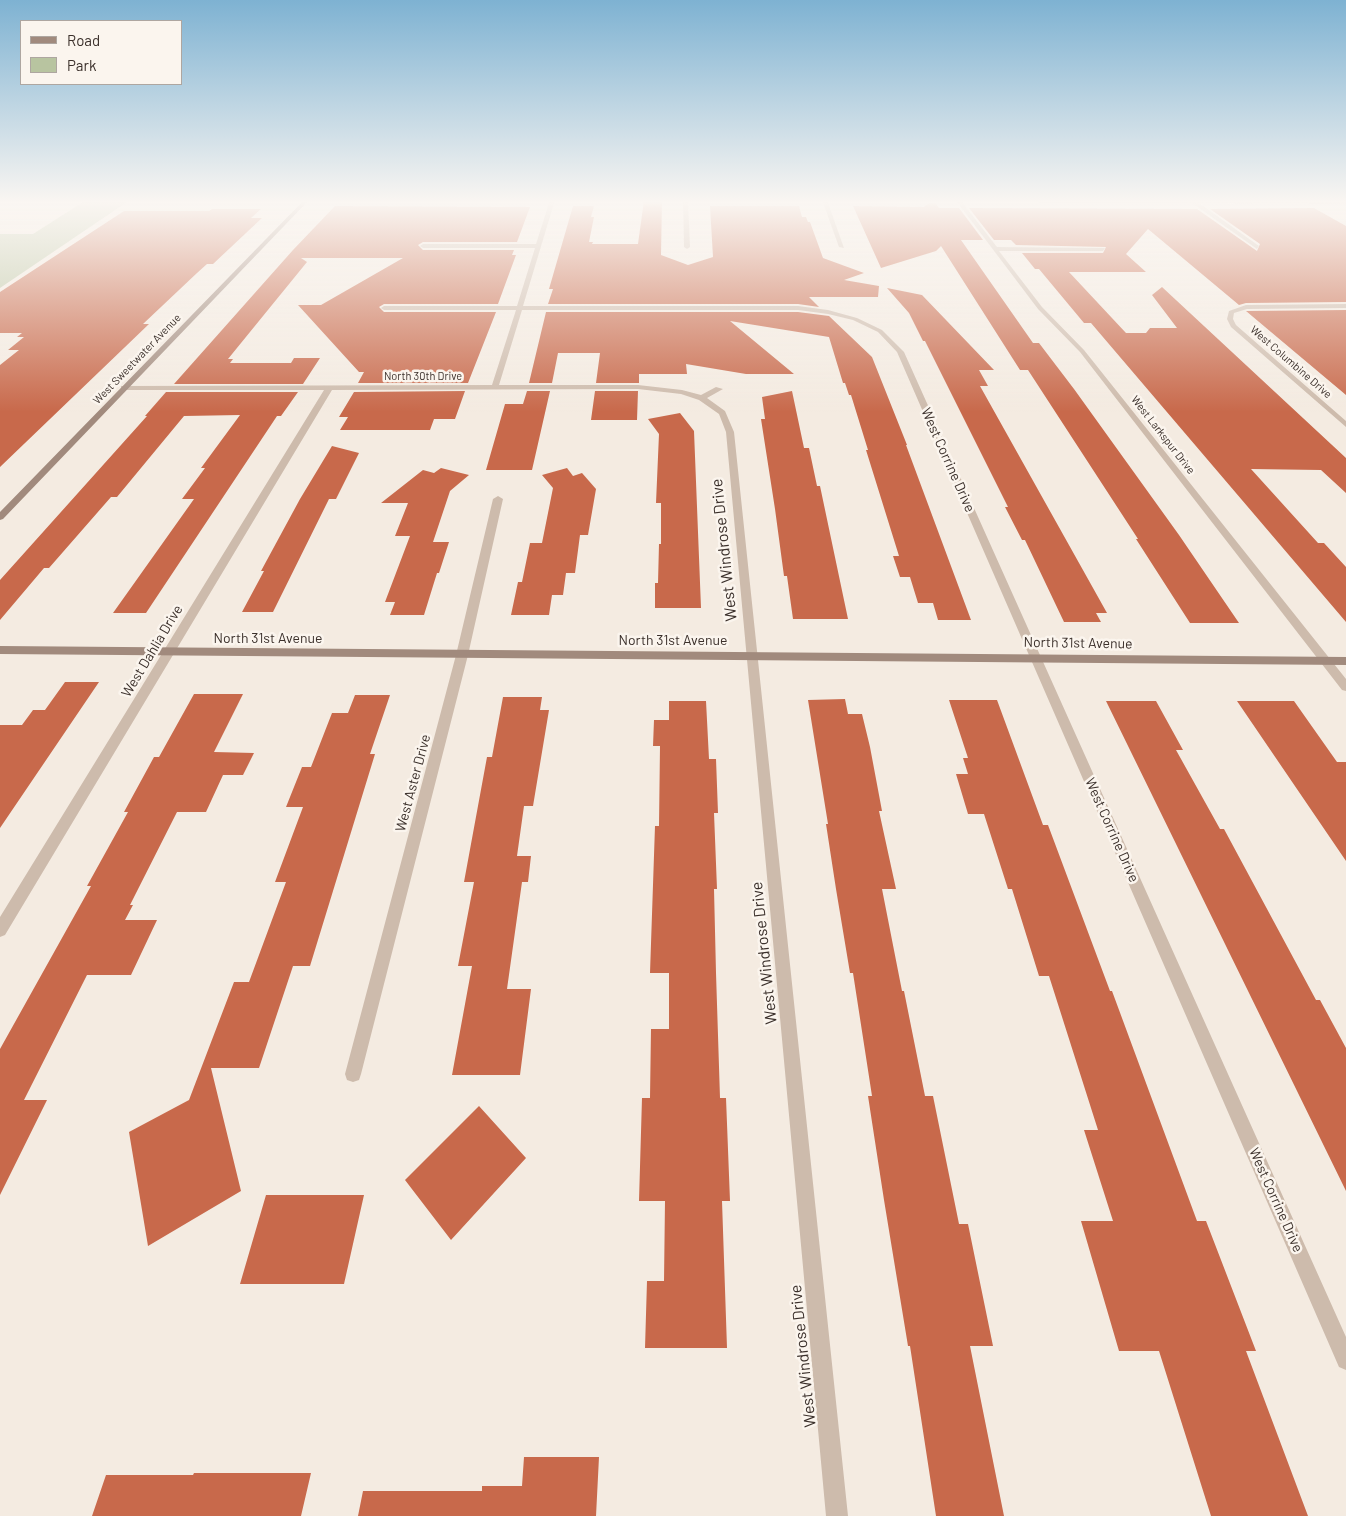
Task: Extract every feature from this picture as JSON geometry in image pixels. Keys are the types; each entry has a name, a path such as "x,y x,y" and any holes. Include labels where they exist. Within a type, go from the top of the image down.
{"street":[{"name":"West Sweetwater Avenue","path":"0,517 240,271"},
{"path":"495,387 531,271"},
{"name":"West Larkspur Drive","path":"1012,271 1040,308 1082,351 1346,688"},
{"name":"West Columbine Drive","path":"1346,306 1260,306 1238,309 1231,312 1230,319 1233,326 1346,425"},
{"name":"West Corrine Drive","path":"384,308 784,307 861,316 894,344 900,352 1346,1360"},
{"name":"North 30th Drive","path":"124,388 638,387 682,392 702,398"},
{"name":"West Dahlia Drive","path":"0,930 330,388"},
{"path":"702,398 719,389"},
{"name":"West Windrose Drive","path":"702,398 722,413 730,432 837,1516"},
{"name":"West Aster Drive","path":"352,1074 462,655 498,499"},
{"name":"North 31st Avenue","path":"0,650 462,655 1346,660"}],"green space":[{"path":"0,271 25,271 0,288"}],"building":[{"path":"33,271 200,271 143,324 149,324 0,467 0,365 19,350 8,350 24,337 17,337 22,333 0,333 0,292"},
{"path":"275,271 300,271 228,359 233,359 230,363 291,363 294,358 320,358 303,384 174,384"},
{"path":"381,271 510,271 498,304 384,304 379,307 384,312 496,312 468,383 358,383 364,372 359,372 298,305 321,305"},
{"path":"554,271 858,271 864,273 844,280 879,286 878,297 809,297 819,307 798,304 548,304 553,289 549,289"},
{"path":"957,271 982,271 1033,343 1039,343 1074,389 1179,535 1239,623 1190,623 1136,539 1138,539 1028,370 1020,370"},
{"path":"1040,271 1145,271 1146,272 1069,272 1126,333 1146,333 1150,328 1177,328 1152,295 1162,287 1346,458 1346,493 1321,470 1251,469 1318,543 1324,543 1346,567 1346,622 1091,323 1084,323"},
{"path":"1198,271 1346,271 1346,302 1246,303 1239,305"},
{"path":"887,288 922,295 994,370 979,370 988,386 980,386 1107,613 1096,613 1101,622 1064,622 1025,540 1022,540 1005,507 1008,507 925,341 923,341 909,313"},
{"path":"1346,310 1346,395 1246,311 1247,311"},
{"path":"546,312 798,312 829,316 872,357 907,445 971,620 938,620 933,603 918,603 910,577 900,577 893,556 899,556 866,450 868,450 851,395 849,395 845,383 843,383 829,337 730,321 794,374 746,374 686,364 687,374 639,374 639,383 596,383 600,353 558,353 552,383 529,383"},
{"path":"465,391 455,419 434,419 430,430 340,430 348,417 339,417 354,392"},
{"path":"527,391 550,391 532,470 486,470 505,404 523,404"},
{"path":"595,391 638,391 637,420 591,420"},
{"path":"792,391 804,448 809,448 817,486 820,486 848,619 793,619 787,576 784,576 761,419 765,419 762,397"},
{"path":"166,392 298,392 281,416 277,416 146,613 113,613 194,499 182,499 205,468 201,468 240,415 184,416 117,497 111,497 49,568 44,568 0,620 0,580 147,416 145,416"},
{"path":"680,413 694,431 701,608 655,608 655,583 658,583 659,544 661,544 661,503 656,503 659,434 648,419"},
{"path":"332,446 359,453 336,499 329,499 273,612 242,612 264,571 261,571 300,499"},
{"path":"441,468 469,475 450,491 433,542 449,542 439,573 437,573 424,615 390,615 395,602 385,602 410,536 395,536 408,503 381,503 423,470 434,473"},
{"path":"567,468 573,476 582,473 596,489 588,535 580,535 575,573 566,573 563,595 552,595 549,615 511,615 518,582 522,582 530,543 542,543 553,488 542,475"},
{"path":"65,682 99,682 0,828 0,725 22,725 33,710 45,710"},
{"path":"194,694 243,694 214,752 254,753 243,775 223,775 206,812 177,812 130,905 133,905 125,920 157,920 131,975 87,975 24,1100 47,1100 0,1195 0,1049 91,886 87,886 128,812 124,812 154,757 159,757"},
{"path":"355,695 390,695 370,754 375,754 310,966 293,966 259,1068 211,1068 241,1191 148,1246 129,1132 189,1100 234,982 249,982 286,882 275,882 303,807 286,807 302,767 311,767 332,713 348,713"},
{"path":"503,697 542,697 540,710 549,710 533,806 524,806 517,856 531,856 528,882 522,882 507,989 531,989 520,1075 452,1075 472,966 458,966 474,882 464,882 487,757 492,757"},
{"path":"845,699 848,714 862,714 870,747 882,811 879,811 896,889 882,889 902,991 904,991 925,1096 933,1096 959,1224 968,1224 993,1346 970,1346 1004,1516 936,1516 910,1346 908,1346 884,1200 868,1096 872,1096 853,973 850,973 836,889 826,824 828,824 808,700"},
{"path":"949,700 997,700 1043,825 1048,825 1110,991 1112,991 1197,1221 1206,1221 1256,1351 1246,1351 1308,1516 1211,1516 1159,1351 1119,1351 1081,1221 1113,1221 1084,1130 1098,1130 1049,976 1039,976 1012,889 1008,889 984,814 968,814 956,774 968,774 963,758 968,758"},
{"path":"669,701 706,701 709,759 716,759 718,813 714,813 717,889 714,889 716,973 720,1098 726,1098 730,1201 722,1201 727,1348 645,1348 647,1281 664,1281 665,1201 639,1201 642,1098 650,1098 651,1029 669,1029 669,973 650,973 655,826 659,826 660,746 653,746 654,720 669,720"},
{"path":"1106,701 1156,701 1183,750 1176,750 1220,829 1224,829 1316,1000 1320,1000 1346,1048 1346,1191"},
{"path":"1237,701 1294,701 1337,762 1346,762 1346,861"},
{"path":"479,1106 526,1158 451,1240 405,1180"},
{"path":"266,1195 364,1195 344,1284 240,1284"},
{"path":"524,1457 599,1457 596,1516 358,1516 363,1491 482,1491 482,1486 522,1486"},
{"path":"194,1473 311,1473 301,1516 92,1516 106,1475 193,1475"}]}
